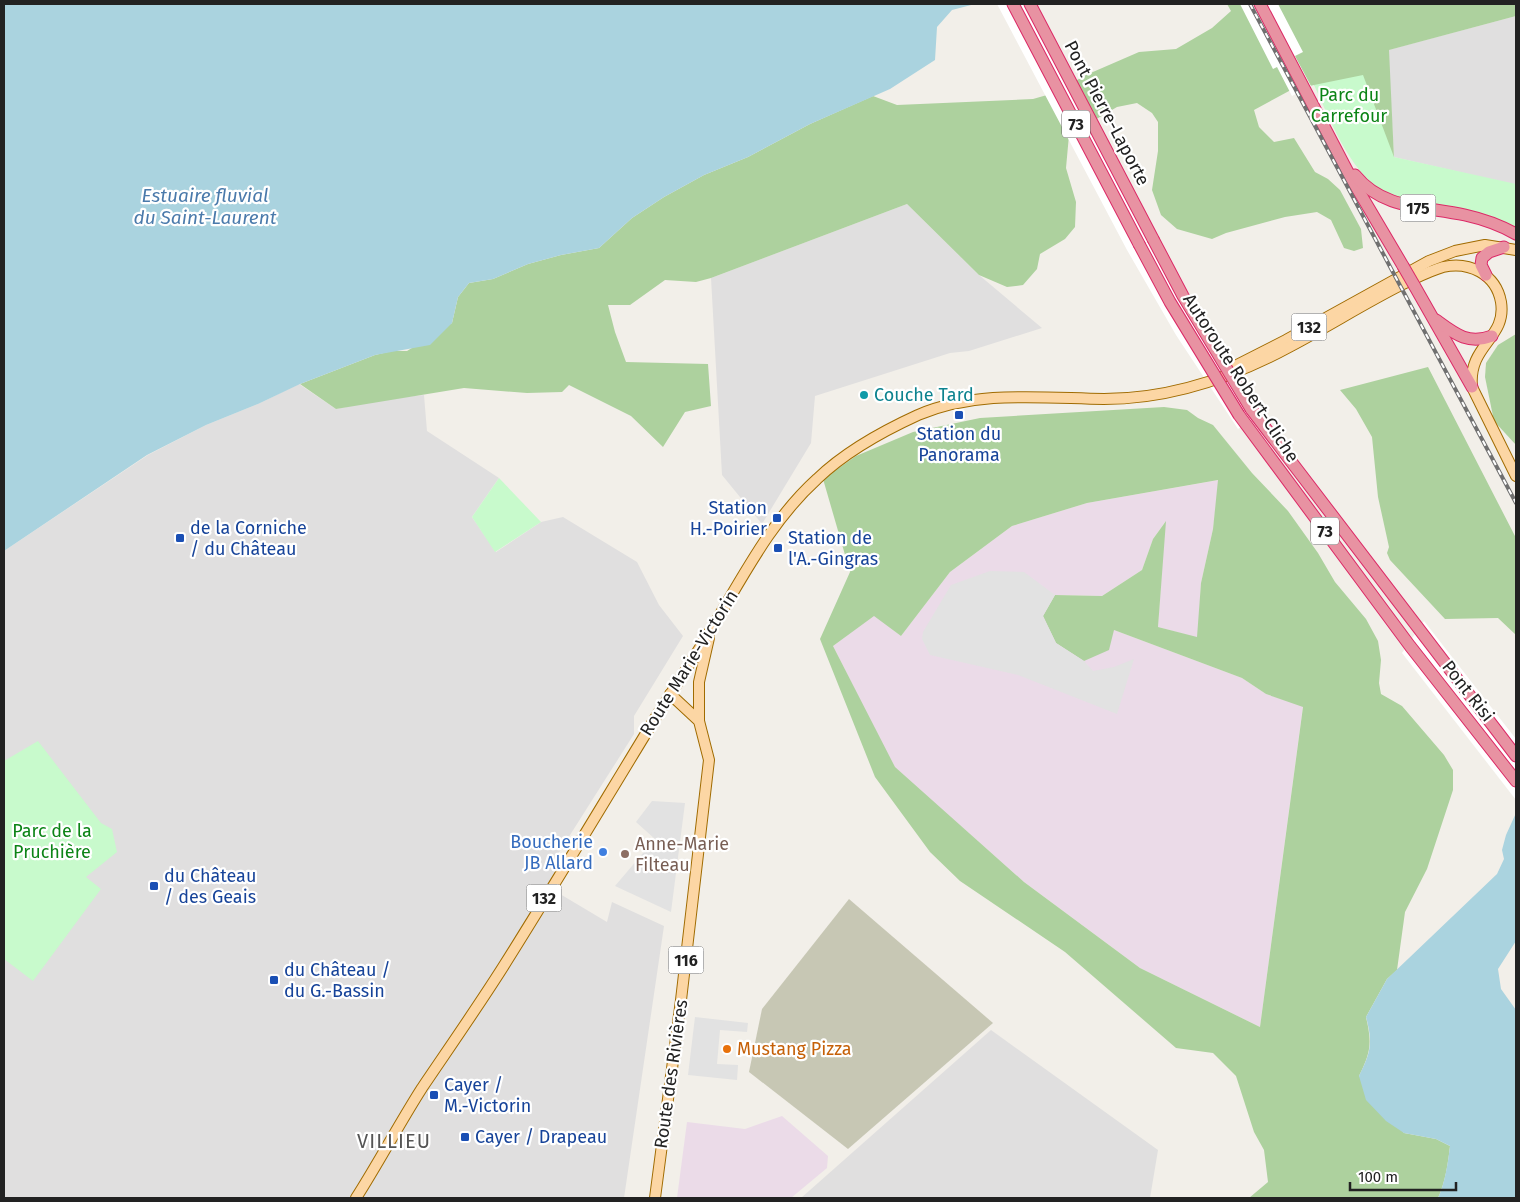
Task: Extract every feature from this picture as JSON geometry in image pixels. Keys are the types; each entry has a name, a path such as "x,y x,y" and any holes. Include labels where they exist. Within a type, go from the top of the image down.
{"highway":[{"name":"Pont Pierre-Laporte","path":"1013,4 1139,244"},
{"name":"Pont Pierre-Laporte","path":"1030,4 1154,239"},
{"name":"175","path":"1260,4 1350,178 1472,387"},
{"name":"175","path":"1337,152 1364,186 1393,203 1465,215 1501,226 1516,234"},
{"name":"Autoroute Robert-Cliche","path":"1154,239 1183,296 1251,409 1419,629"},
{"name":"Autoroute Robert-Cliche","path":"1139,244 1170,302 1239,415 1410,646"},
{"path":"1486,275 1481,265 1482,258 1489,252 1504,247"},
{"path":"1431,315 1459,337 1468,340 1482,340 1492,336"},
{"name":"Pont Risi","path":"1419,629 1516,756"},
{"name":"Pont Risi","path":"1410,646 1516,781"}],"main road":[{"name":"Route Marie-Victorin","path":"1199,383 1286,340 1429,261 1469,247 1485,245 1516,250"},
{"name":"Route Marie-Victorin","path":"356,1198 420,1091 502,967 670,694 711,631 758,550 782,516 816,479 863,445 921,414 968,401 1020,396 1106,399 1171,393 1243,370 1288,348 1387,292 1426,273 1455,266 1475,269 1486,275"},
{"path":"1486,275 1497,289 1502,306 1501,320 1474,362 1471,376 1472,387 1513,464 1516,476"},
{"name":"Route des Rivières","path":"655,1198 682,1000 709,760 699,721 699,682 711,631"},
{"path":"670,694 699,721"}],"shaded area":[{"path":"1516,16 1516,185 1394,157 1388,50"},
{"path":"907,204 979,275 1042,328 969,351 950,353 815,396 811,443 762,524 722,475 711,278"},
{"path":"299,384 336,409 385,399 424,395 427,431 499,478 472,517 496,552 541,522 563,517 637,562 659,605 683,636 634,716 634,734 558,854 560,894 607,922 612,902 664,926 624,1198 4,1198 4,551 148,455 206,425 258,404"},
{"path":"1219,480 1213,529 1201,583 1198,638 1158,627 1165,522 1153,539 1142,570 1102,596 1055,595 1114,630 1242,678 1266,694 1303,706 1260,1027 1140,968 1024,882 894,767 833,646 874,615 901,636 950,572 1012,526 1087,503"},
{"path":"990,571 1024,572 1055,595 1043,616 1056,643 1084,661 1093,671 1114,667 1134,659 1117,714 1018,675 930,655 922,639 923,632 951,585"},
{"path":"652,801 685,803 671,912 615,886 655,839 636,822"},
{"path":"849,899 993,1023 848,1149 749,1072 762,1009"},
{"path":"695,1017 748,1023 747,1032 720,1030 717,1064 738,1065 737,1080 688,1075"},
{"path":"991,1030 1158,1150 1150,1198 801,1198"},
{"path":"782,1116 828,1156 827,1168 791,1198 677,1198 687,1122 745,1129"}],"green space":[{"path":"1227,4 1516,4 1516,16 1389,50 1394,158 1314,85 1289,91 1254,110 1259,127 1274,142 1294,138 1315,172 1328,179 1340,190 1361,229 1363,248 1354,251 1344,248 1331,220 1317,212 1285,217 1226,233 1212,239 1177,229 1161,215 1152,190 1158,151 1158,122 1152,113 1137,103 1117,107 1069,135 1066,168 1076,202 1075,227 1065,239 1040,254 1037,269 1023,285 1007,287 979,275 907,204 711,278 696,282 665,280 630,305 608,305 626,362 708,364 711,406 685,412 663,447 631,416 569,385 562,392 527,393 464,388 336,409 300,384 375,355 392,351 407,351 452,323 458,297 469,283 493,279 528,264 561,255 599,248 632,218 664,197 704,175 748,157 810,124 873,96 897,105 1033,99 1054,93 1086,75 1139,52 1176,49 1212,28 1231,11"},
{"name":"Parc du Carrefour","path":"1363,75 1394,157 1516,184 1516,232 1430,209 1424,205 1386,193 1358,169 1333,127 1314,85"},
{"path":"1516,334 1516,445 1494,421 1485,377 1486,363 1498,345"},
{"path":"1428,367 1516,538 1516,635 1498,618 1445,619 1390,560 1387,553 1389,547 1378,497 1372,437 1356,409 1340,390"},
{"path":"1164,407 1187,410 1213,425 1252,473 1288,511 1318,553 1335,582 1366,619 1378,641 1381,660 1379,683 1381,694 1402,706 1444,755 1453,770 1453,790 1427,869 1405,912 1397,970 1387,979 1366,1017 1370,1041 1368,1054 1359,1076 1404,1133 1436,1139 1450,1146 1443,1186 1438,1198 1249,1198 1268,1182 1264,1150 1254,1132 1236,1076 1213,1053 1176,1048 1065,952 960,881 930,852 875,777 820,639 850,572 823,479 856,456 913,432 980,418","holes":["1218,480 1213,529 1201,583 1197,637 1158,627 1166,521 1153,539 1142,570 1102,596 1055,595 1043,616 1056,643 1084,661 1109,650 1114,630 1242,678 1266,694 1303,707 1260,1027 1140,968 1024,882 895,767 833,646 874,616 901,636 950,572 1012,526 1087,503"]},
{"path":"499,478 541,522 495,552 472,517"},
{"name":"Parc de la Pruchière","path":"38,741 101,823 112,829 117,852 86,877 101,889 33,981 4,959 4,761"}],"water":[{"name":"Estuaire fluvial du Saint-Laurent","path":"4,4 975,4 952,10 937,27 935,60 890,89 810,124 748,157 704,175 664,197 632,218 599,248 561,255 528,264 493,279 469,283 458,297 452,323 430,345 375,355 300,384 258,404 206,425 147,455 4,551"},
{"path":"1516,813 1516,941 1498,969 1501,989 1516,1010 1516,1198 1438,1198 1447,1166 1450,1146 1436,1139 1404,1133 1386,1121 1366,1100 1359,1076 1370,1047 1370,1034 1366,1017 1387,979 1497,874 1504,859 1502,850 1506,835"}],"pier":[{"path":"997,4 1034,4 1154,237 1204,323 1264,412 1238,429 1176,335 1127,250"},
{"path":"1240,4 1278,4 1303,52 1295,56 1311,86 1292,96 1277,67 1273,69"},
{"path":"1424,621 1516,739 1516,800 1402,653"}],"railway":[{"path":"1250,4 1516,503"}],"place":[{"name":"Couche Tard","path":"864,395"},
{"name":"Station du Panorama","path":"959,415"},
{"name":"Station H.-Poirier","path":"777,518"},
{"name":"de la Corniche / du Château","path":"180,538"},
{"name":"Station de l'A.-Gingras","path":"778,548"},
{"name":"Boucherie JB Allard","path":"603,852"},
{"name":"Anne-Marie Filteau","path":"625,854"},
{"name":"du Château / des Geais","path":"154,886"},
{"name":"du Château / du G.-Bassin","path":"274,980"},
{"name":"Mustang Pizza","path":"727,1049"},
{"name":"Cayer / M.-Victorin","path":"434,1095"},
{"name":"Cayer / Drapeau","path":"465,1137"}],"district":[{"name":"VILLIEU","path":"394,1141"}]}
